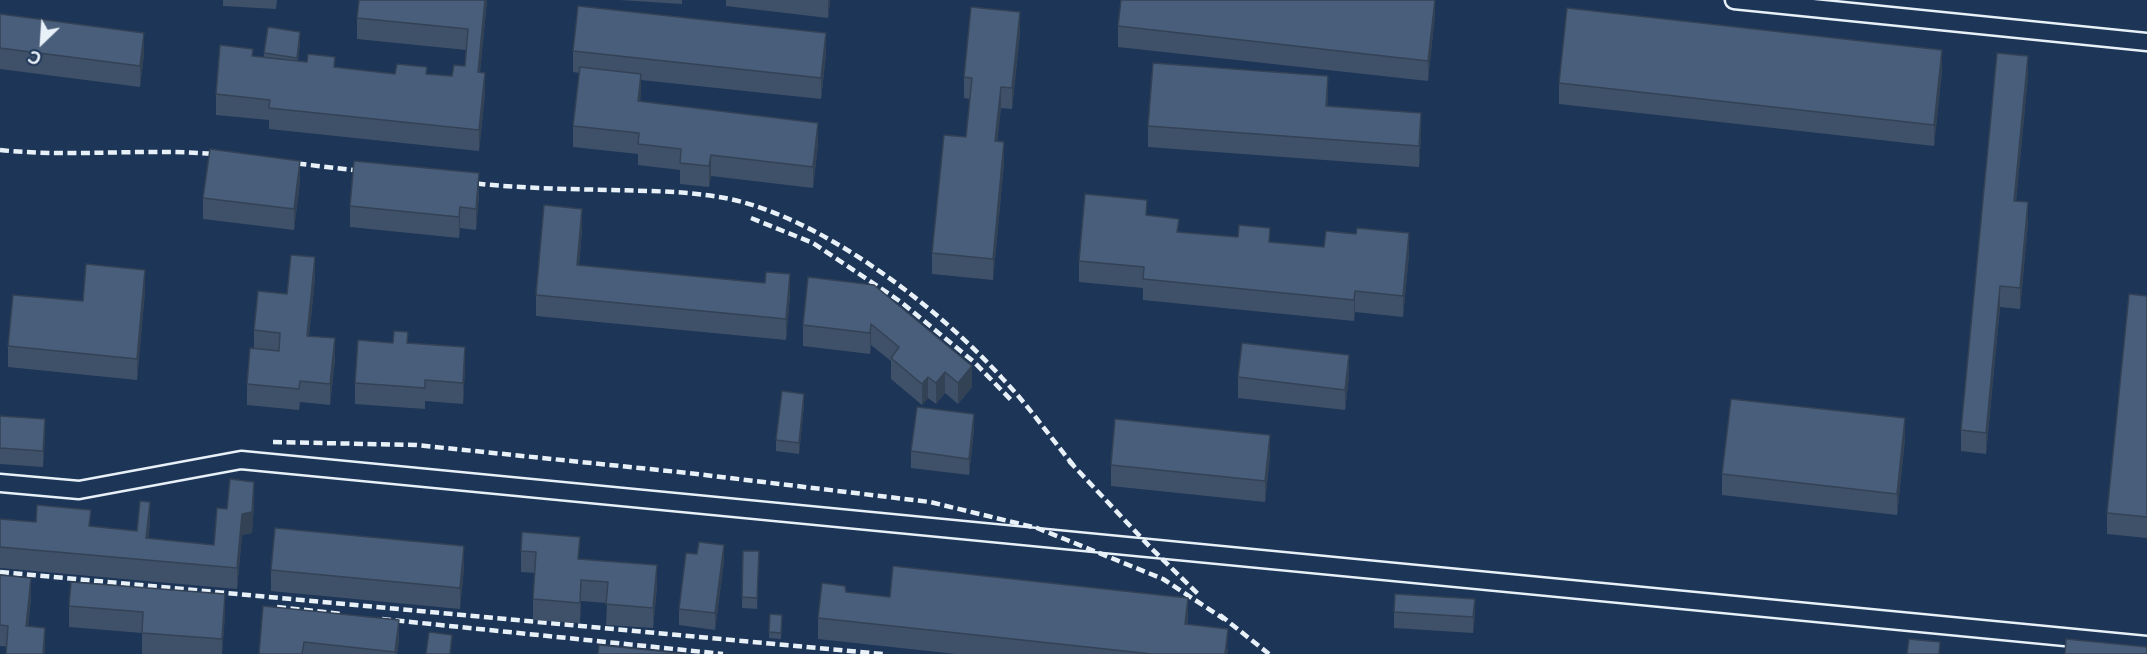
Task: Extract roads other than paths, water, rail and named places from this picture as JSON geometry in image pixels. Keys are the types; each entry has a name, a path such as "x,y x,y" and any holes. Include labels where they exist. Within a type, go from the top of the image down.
{"lane":[{"path":"1734,0 2147,42"},
{"path":"0,483 79,490 241,460 2147,645"}],"railway":[{"path":"0,150 224,155"},
{"path":"284,162 370,172"},
{"path":"463,182 537,188 697,194 725,198 762,208 799,224 838,244 875,268 945,322 1012,388 1074,466"},
{"path":"751,218 813,243 901,302 974,362 1013,402"},
{"path":"273,442 416,445 688,473 930,502 1037,528 1163,579 1224,619"},
{"path":"1069,461 1200,596"},
{"path":"0,572 883,654"},
{"path":"277,607 343,614"},
{"path":"1220,615 1269,654"},
{"path":"382,619 723,654"}]}
